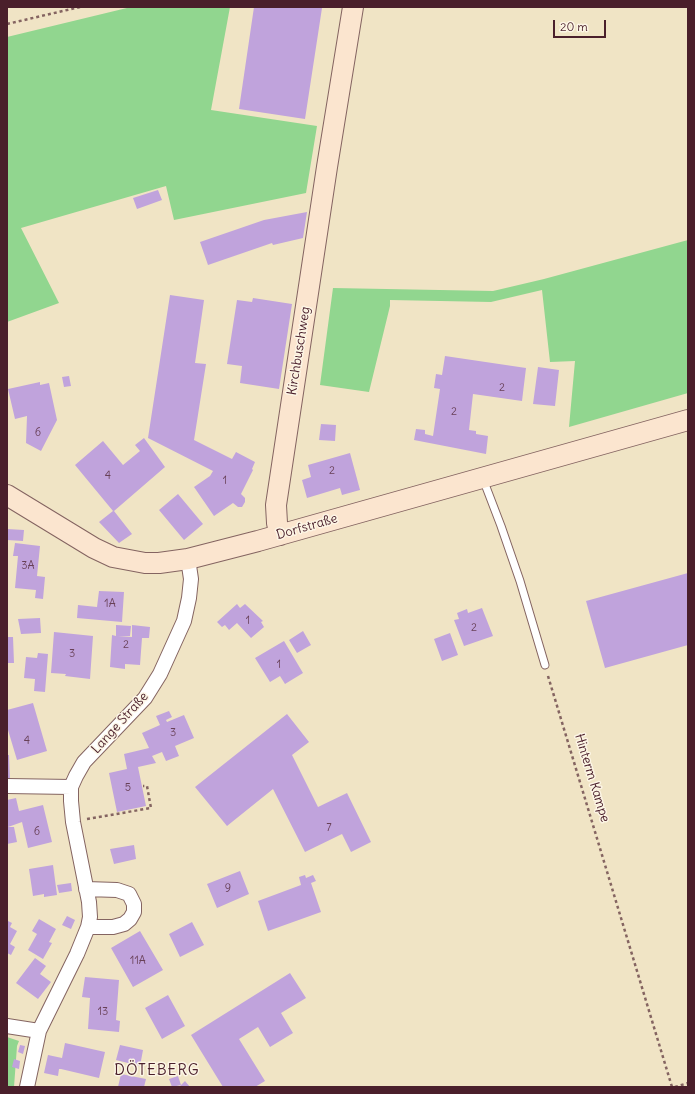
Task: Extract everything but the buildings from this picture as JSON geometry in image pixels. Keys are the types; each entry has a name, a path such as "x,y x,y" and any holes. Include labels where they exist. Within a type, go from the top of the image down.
{"main road":[{"name":"Kirchbuschweg","path":"280,535 277,523 276,506 327,167 353,7"},
{"name":"Dorfstraße","path":"7,495 94,548 113,556 145,563 159,563 188,559 280,535 688,420"}],"street":[{"name":"Lange Straße","path":"27,1087 39,1031 77,954 88,927 90,917 73,822 70,801 71,787 84,762 145,698 160,674 184,621 191,579 188,559"},
{"path":"7,786 71,787"},
{"path":"86,889 117,890 129,894 134,904 134,912 130,919 124,924 113,927 88,927"},
{"path":"7,1026 39,1031"}],"lane":[{"path":"482,478 501,526 520,582 545,665"}],"path":[{"path":"7,24 80,7"},
{"name":"Hinterm Kampe","path":"545,665 672,1087"},
{"path":"73,822 151,808 147,786 143,786"},
{"path":"676,1087 688,1083"}],"green space":[{"path":"131,7 230,7 211,110 317,126 306,193 174,220 166,186 21,228 59,303 7,322 7,37"},
{"path":"688,240 688,393 569,427 575,361 550,362 542,290 491,302 390,300 390,306 369,392 320,385 333,288 493,291 544,279"},
{"path":"7,1037 19,1041 17,1046 14,1087 7,1087"}],"district":[{"name":"DÖTEBERG","path":"157,1071"}]}
